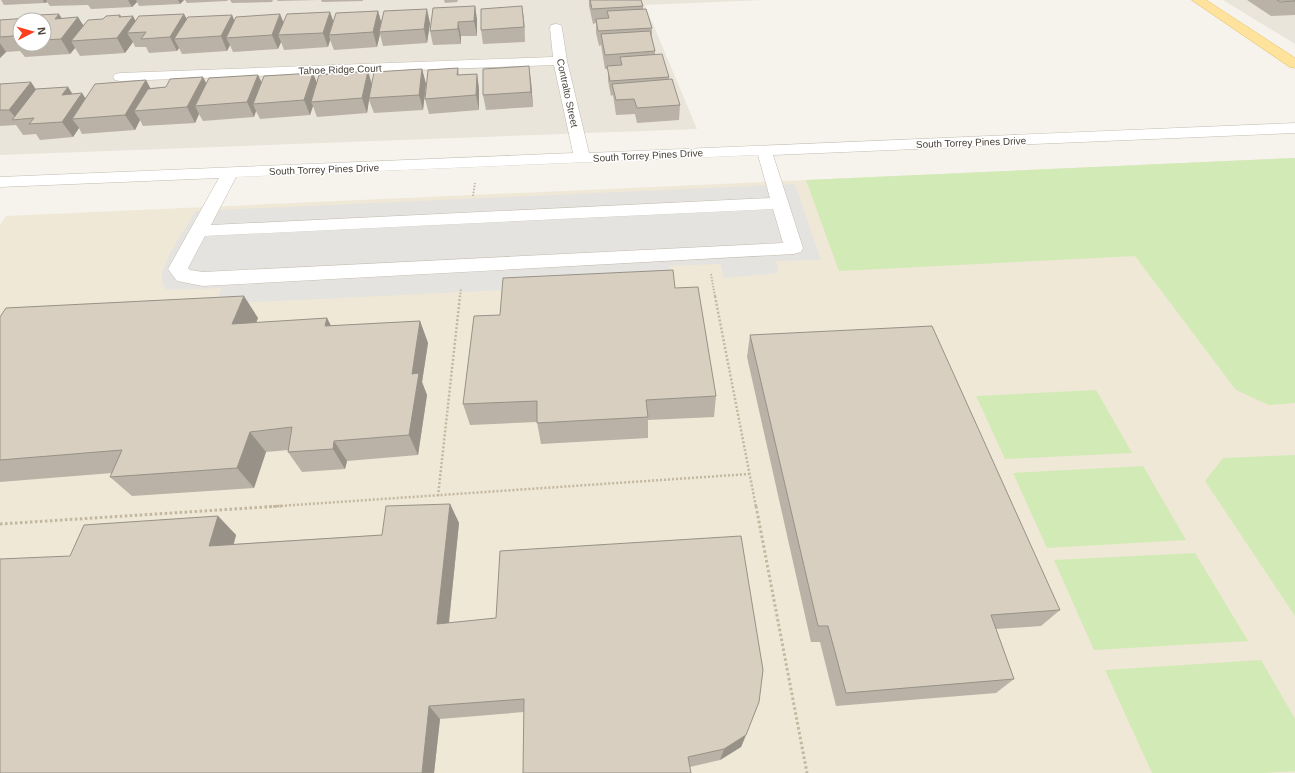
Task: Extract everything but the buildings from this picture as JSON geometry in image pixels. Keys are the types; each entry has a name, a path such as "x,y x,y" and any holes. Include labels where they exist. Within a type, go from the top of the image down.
{"main road":[{"path":"1198,0 1295,64"}],"street":[{"name":"Contralto Street","path":"556,28 560,61 582,158"},
{"name":"Tahoe Ridge Court","path":"120,77 560,61"},
{"name":"South Torrey Pines Drive","path":"0,182 1295,128"},
{"path":"230,173 178,268 184,276 203,279 794,248 764,150"},
{"path":"199,231 780,203"}],"path":[{"path":"470,218 477,163"},
{"path":"706,252 807,773"},
{"path":"438,496 464,265"},
{"path":"0,524 438,496 749,474"}],"shaded area":[{"path":"0,0 764,0 645,5 697,129 0,155"},
{"path":"1223,0 1295,0 1295,44"},
{"path":"1295,158 1295,773 0,773 0,225 6,216"},
{"path":"795,184 821,260 776,261 778,273 724,278 720,264 669,266 670,282 216,304 221,288 165,289 162,281 162,272 171,251 196,211"}],"green space":[{"path":"1295,158 1295,403 1269,405 1236,390 1135,256 839,271 806,180"},
{"path":"1096,390 1132,453 1005,459 976,396"},
{"path":"1295,455 1295,616 1205,481 1223,458"},
{"path":"1143,466 1186,540 1047,548 1013,473"},
{"path":"1195,553 1248,641 1094,650 1054,560"},
{"path":"1261,660 1295,719 1295,771 1262,773 1152,773 1105,670"}]}
